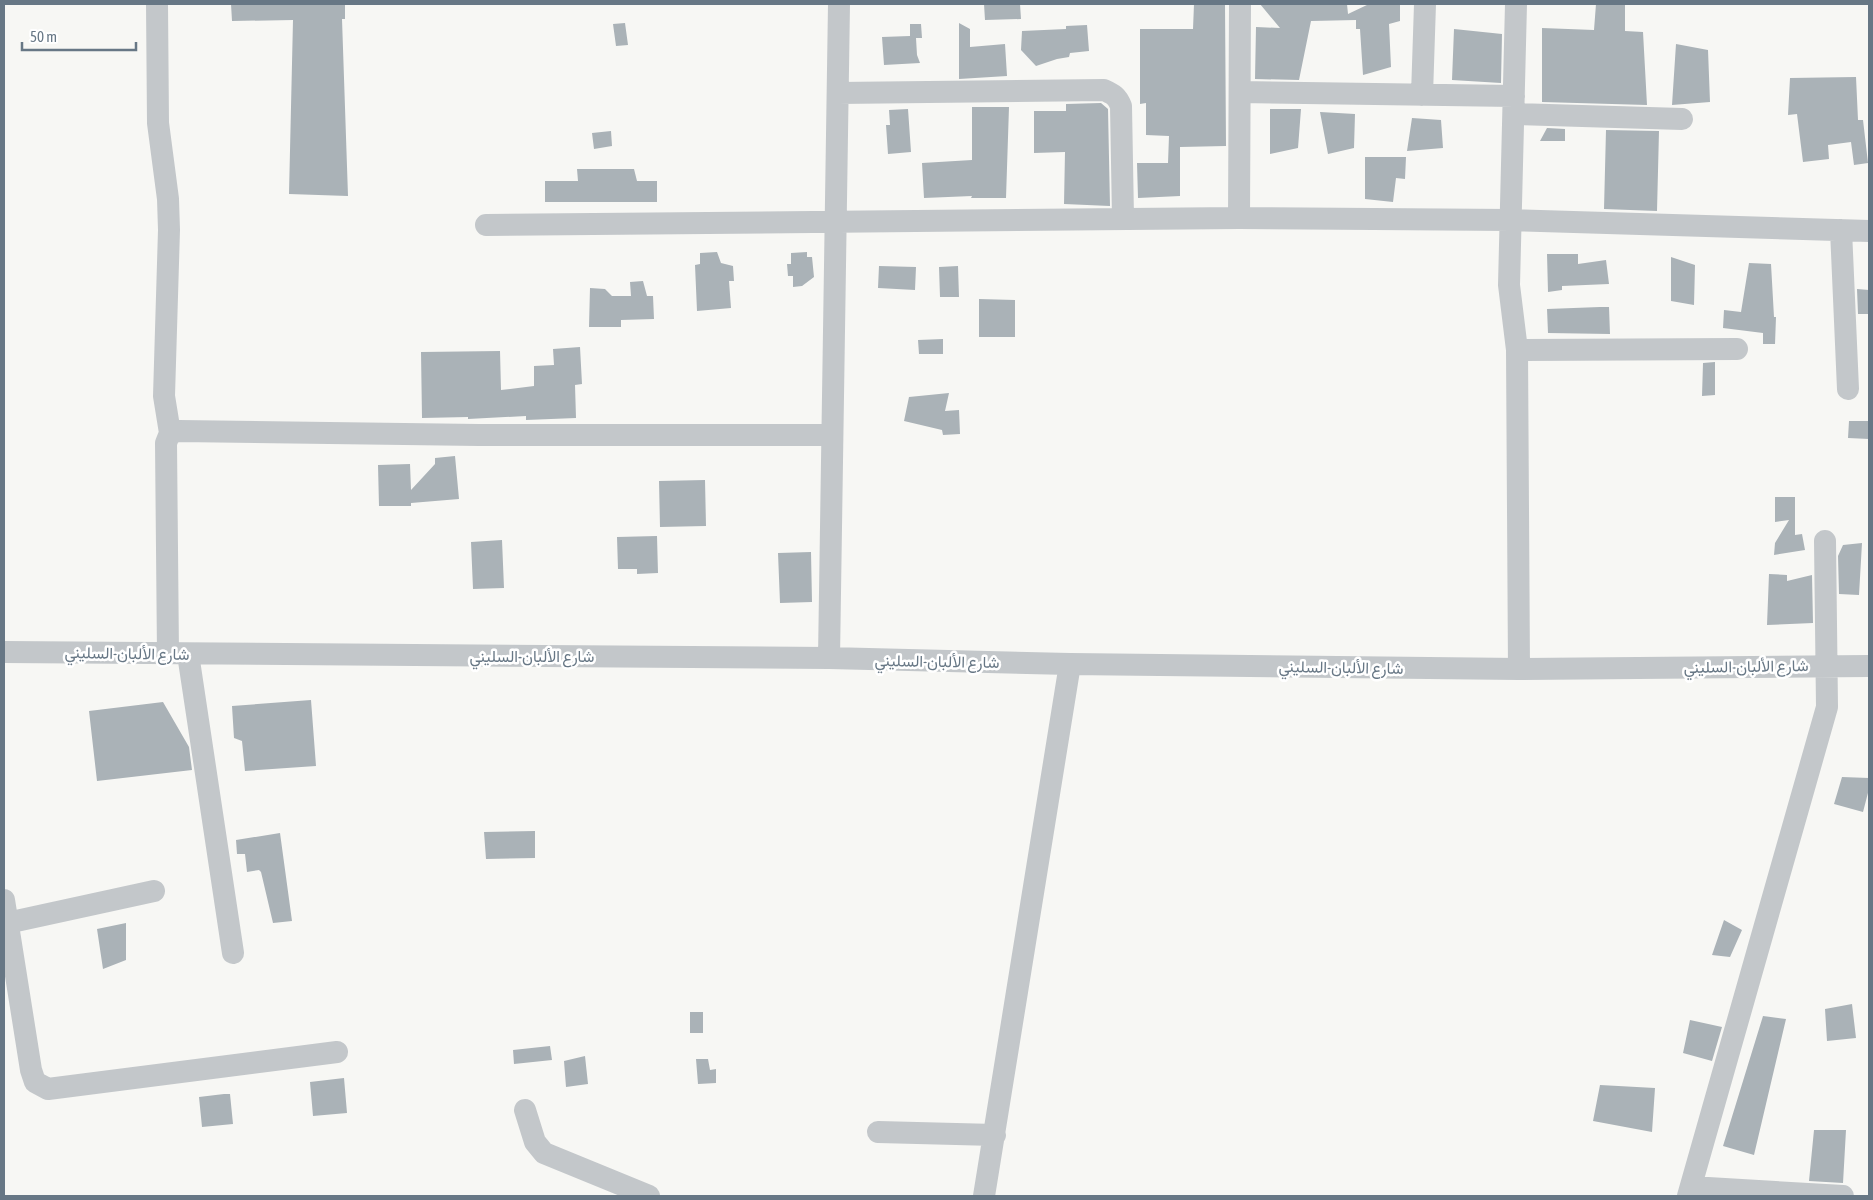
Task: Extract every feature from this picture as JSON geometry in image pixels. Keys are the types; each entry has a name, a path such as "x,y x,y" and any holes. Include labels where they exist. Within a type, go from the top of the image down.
{"street":[{"path":"157,4 158,123 168,199 169,230 164,396 170,434 166,443 178,654 233,953"},
{"path":"829,658 839,4"},
{"path":"1239,218 1240,4"},
{"path":"1422,95 1425,4"},
{"path":"1516,4 1509,285 1517,350 1520,668"},
{"path":"838,93 1104,90 1118,98 1121,106 1123,218"},
{"path":"1240,92 1422,95 1514,105 1682,119"},
{"path":"486,225 1239,218 1511,220 1869,231"},
{"path":"1841,230 1848,388"},
{"path":"1517,350 1737,349"},
{"path":"170,434 179,431 479,435 832,435"},
{"path":"1825,541 1825,666 1828,686 1827,707 1690,1192 1843,1196"},
{"name":"شارع الألبان-السليني","path":"4,652 829,658 1070,664 1520,668 1869,666"},
{"path":"984,1196 1070,664"},
{"path":"7,923 154,891"},
{"path":"4,900 31,1070 36,1082 48,1090 337,1052"},
{"path":"525,1110 534,1142 544,1153 649,1196"},
{"path":"878,1132 995,1135"}],"building":[{"path":"231,4 345,4 345,19 342,19 348,196 289,194 293,20 232,21"},
{"path":"984,4 1020,4 1021,19 985,20"},
{"path":"1194,4 1225,4 1226,146 1180,147 1180,196 1138,198 1137,163 1168,163 1169,136 1146,135 1146,103 1140,104 1140,29 1193,29"},
{"path":"1260,4 1347,4 1348,14 1369,4 1400,4 1400,21 1389,24 1391,67 1363,75 1360,29 1356,29 1356,20 1311,21 1299,80 1255,79 1256,27 1280,28"},
{"path":"1596,4 1625,4 1625,31 1643,32 1647,105 1542,102 1542,28 1594,30"},
{"path":"625,23 628,45 616,46 613,24"},
{"path":"959,23 970,29 970,47 1005,44 1007,76 959,79"},
{"path":"910,24 921,24 922,38 916,38 917,55 920,63 884,65 882,37 910,36"},
{"path":"1087,25 1089,51 1070,53 1069,57 1036,66 1021,50 1022,31 1066,29 1066,26"},
{"path":"1454,29 1502,34 1501,83 1452,80"},
{"path":"1676,44 1708,50 1710,102 1672,105"},
{"path":"1856,77 1858,120 1863,120 1868,163 1854,165 1851,142 1828,145 1829,159 1803,162 1797,114 1788,115 1790,78"},
{"path":"1101,103 1108,109 1110,206 1064,204 1065,152 1034,153 1034,111 1066,111 1066,104"},
{"path":"972,107 1009,107 1006,198 971,198 972,196 924,198 922,163 972,160"},
{"path":"908,109 911,152 888,154 886,125 890,125 889,110"},
{"path":"1270,109 1301,109 1298,148 1270,154"},
{"path":"1320,112 1355,114 1354,148 1328,154"},
{"path":"1412,118 1441,120 1443,148 1407,151"},
{"path":"1547,128 1565,129 1565,141 1540,141"},
{"path":"1606,130 1659,131 1657,211 1604,209"},
{"path":"611,131 612,146 594,149 592,133"},
{"path":"1365,157 1406,157 1405,179 1396,178 1393,202 1365,199"},
{"path":"577,169 634,169 637,181 657,181 657,202 545,202 545,181 578,181"},
{"path":"717,252 721,263 733,266 734,281 729,281 731,308 697,311 695,265 700,264 700,253"},
{"path":"807,252 807,257 812,257 814,277 802,286 793,287 793,276 788,276 787,264 791,264 791,253"},
{"path":"1547,254 1578,254 1578,264 1606,260 1609,284 1562,286 1562,290 1548,292"},
{"path":"1671,257 1695,265 1694,305 1671,301"},
{"path":"1749,263 1771,264 1774,317 1776,317 1775,344 1763,344 1763,333 1723,328 1724,310 1741,312"},
{"path":"879,266 916,267 915,290 878,288"},
{"path":"958,266 959,297 940,297 939,267"},
{"path":"643,281 647,296 653,296 654,319 621,320 621,327 589,327 590,288 605,289 612,296 631,296 630,282"},
{"path":"1857,289 1869,290 1869,314 1858,314"},
{"path":"979,299 1015,300 1015,337 979,337"},
{"path":"1609,307 1610,334 1548,333 1547,309"},
{"path":"943,339 943,354 919,354 918,340"},
{"path":"580,347 582,384 575,385 576,418 526,420 526,416 468,419 468,417 422,418 421,352 500,351 501,390 534,386 534,366 554,365 553,349"},
{"path":"1715,362 1715,395 1702,396 1703,363"},
{"path":"949,393 945,411 959,410 960,434 943,435 942,430 904,421 909,397"},
{"path":"1849,421 1869,421 1869,439 1848,438"},
{"path":"455,456 459,499 411,503 411,506 379,506 378,465 410,464 411,490 435,464 435,458"},
{"path":"705,480 706,526 660,527 659,481"},
{"path":"1775,497 1795,497 1795,535 1802,534 1805,550 1774,555 1775,543 1789,520 1775,522"},
{"path":"657,536 658,573 637,574 637,569 618,569 617,537"},
{"path":"502,540 504,588 473,589 471,542"},
{"path":"1862,543 1859,595 1839,594 1838,556 1843,545"},
{"path":"811,552 812,602 780,603 778,553"},
{"path":"1769,574 1787,575 1787,581 1812,575 1813,623 1767,625"},
{"path":"311,700 316,766 245,771 242,741 234,738 232,706"},
{"path":"163,702 189,747 192,770 97,781 89,711"},
{"path":"1842,777 1869,778 1869,789 1863,812 1834,804"},
{"path":"535,831 535,858 486,859 484,832"},
{"path":"280,833 292,921 273,923 261,872 259,870 247,872 245,854 237,854 236,840"},
{"path":"1724,920 1742,930 1730,957 1712,955"},
{"path":"126,923 126,960 103,969 97,929"},
{"path":"1852,1004 1856,1038 1827,1041 1825,1009"},
{"path":"690,1012 703,1012 703,1033 690,1033"},
{"path":"1763,1016 1786,1019 1754,1155 1723,1146"},
{"path":"1690,1020 1722,1027 1712,1061 1683,1053"},
{"path":"550,1046 552,1060 514,1064 513,1050"},
{"path":"585,1056 588,1084 566,1087 564,1061"},
{"path":"696,1059 708,1059 710,1070 716,1069 716,1083 698,1084"},
{"path":"344,1078 347,1113 313,1116 310,1082"},
{"path":"1600,1085 1655,1088 1652,1132 1593,1121"},
{"path":"230,1094 233,1124 202,1127 199,1097"},
{"path":"1814,1130 1846,1130 1843,1183 1809,1181"}]}
